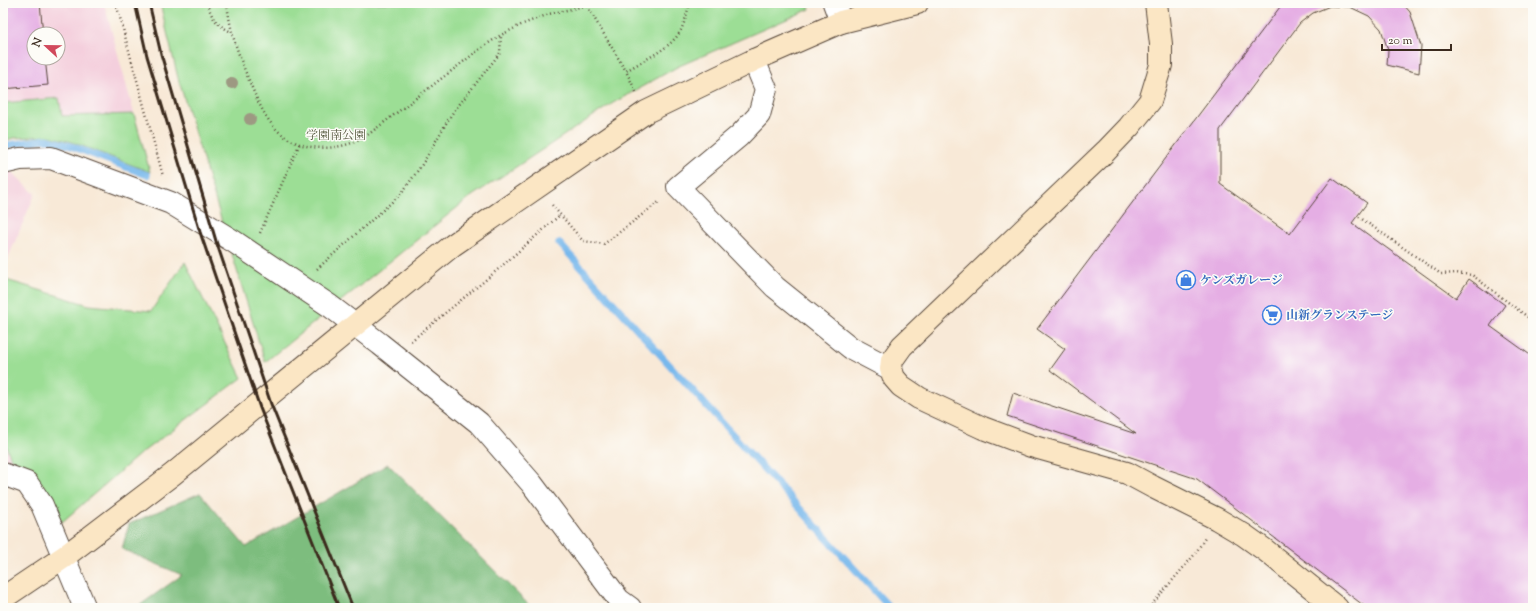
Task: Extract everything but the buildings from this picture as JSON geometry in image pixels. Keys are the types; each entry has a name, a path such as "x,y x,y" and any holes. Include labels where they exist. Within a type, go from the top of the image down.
{"street":[{"path":"3,598 64,557 173,474 453,245 646,112 754,60 837,12 917,3"},
{"path":"1156,3 1161,44 1161,65 1150,101 1129,127 1106,150 902,346 892,360 890,369 900,386 919,398 954,415 983,428 1031,446 1127,473 1217,519 1265,550 1337,608"},
{"path":"754,60 766,89 759,115 739,136 678,187 775,288 851,348 890,369"},
{"path":"3,163 20,159 51,158 171,203 233,241 355,325 394,354 479,423 532,484 619,600 630,608"},
{"path":"3,474 28,483 42,505 85,608"}],"path":[{"path":"116,3 171,203"},
{"path":"207,3 212,19 231,33"},
{"path":"227,3 231,33 250,83 268,119 277,130 288,138 311,147 323,148 340,147 354,143 377,129 484,46 501,35 523,24 549,14 598,3"},
{"path":"626,70 676,39 682,28 690,3"},
{"path":"587,6 626,70 646,112"},
{"path":"298,285 402,193 423,163 452,115 500,54 501,35"},
{"path":"263,227 300,143"},
{"path":"536,188 583,241 604,244 678,187"},
{"path":"394,354 488,278 560,215"},
{"path":"1360,217 1441,274 1456,273 1472,275 1533,321"},
{"path":"1149,608 1194,554 1217,519"}],"shaded area":[{"path":"3,3 104,3 150,172 72,142 49,136 14,138 3,141"},
{"path":"10,170 35,194 3,270 3,172"},
{"path":"3,438 14,467 3,463"}],"green space":[{"name":"学園南公園","path":"160,3 808,3 810,9 677,67 613,103 469,198 265,362 178,78"},
{"path":"59,98 62,116 134,114 150,172 72,142 49,136 14,138 3,141 3,103"},
{"path":"185,262 242,378 140,454 62,522 29,473 14,467 3,438 3,279 89,305 151,311"},
{"path":"388,464 532,608 136,608 182,575 122,549 129,524 200,493 246,547"}],"waterway":[{"path":"3,146 47,139 71,146 147,175"},
{"path":"559,243 890,608"}],"railway":[{"path":"135,3 147,56 200,232 260,408 339,608"},
{"path":"149,3 161,54 216,241 271,404 353,608"}],"place":[{"name":"ケンズガレージ","path":"1186,280"},
{"name":"山新グランステージ","path":"1272,315"}]}
